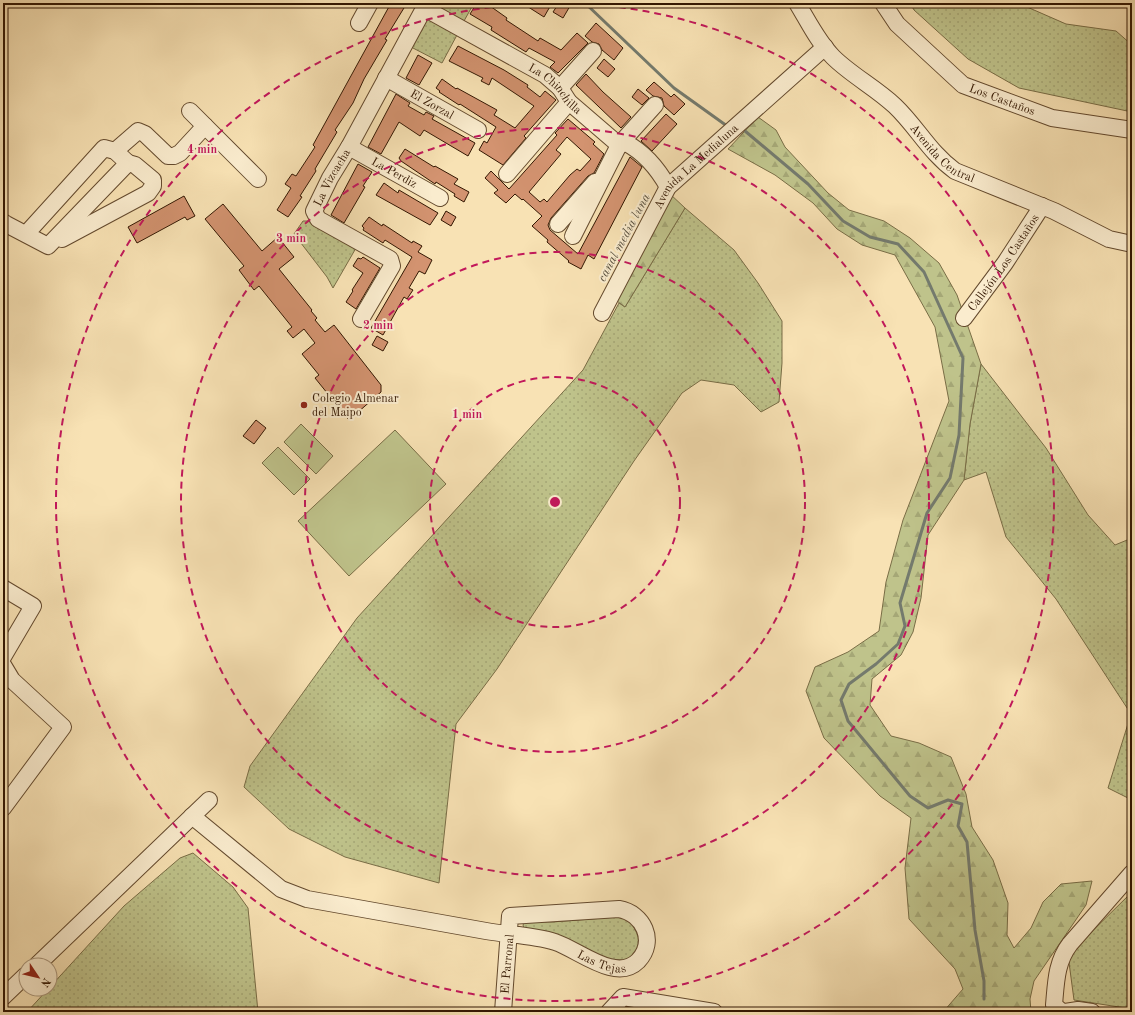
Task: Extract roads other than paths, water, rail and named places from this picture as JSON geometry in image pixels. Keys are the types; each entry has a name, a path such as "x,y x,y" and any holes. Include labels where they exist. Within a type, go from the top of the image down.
{"street":[{"path":"359,23 370,3"},
{"name":"Avenida Central","path":"797,3 833,57 895,105 914,125 941,161 955,171 1042,206 1109,239 1132,244"},
{"name":"Los Castaños","path":"883,3 897,24 963,85 1052,118 1132,130"},
{"name":"La Vizcacha","path":"362,319 392,266 390,259 318,219 314,211 330,178 349,147 426,6"},
{"name":"La Chinchilla","path":"426,6 536,69 560,88 569,102 619,145 626,143 639,152 658,169 668,187"},
{"name":"Avenida La Medialuna","path":"602,313 668,187 825,47"},
{"path":"560,88 593,51"},
{"name":"El Zorzal","path":"386,78 478,130"},
{"path":"507,174 569,102"},
{"path":"573,236 619,145 655,105"},
{"path":"190,111 258,179"},
{"path":"115,151 138,131 145,134 168,156 174,156 180,153 205,126"},
{"name":"La Perdiz","path":"349,147 440,198"},
{"path":"26,234 104,148 115,151 128,163 135,165 153,180 153,186 148,193 48,246"},
{"path":"48,246 128,163"},
{"path":"558,224 592,184 604,175"},
{"name":"Callejón Los Castaños","path":"964,318 1005,262 1042,206"},
{"path":"3,222 48,246"},
{"path":"3,588 33,606 3,656"},
{"path":"3,665 12,680 63,727 3,808"},
{"path":"45,957 209,800"},
{"name":"Las Tejas","path":"192,816 281,889 307,899 509,935 535,937 556,942 606,966 620,970 636,962 646,947 645,928 637,917 625,910 612,909 510,916"},
{"path":"1062,1012 1054,1005 1057,970 1062,956 1070,944 1132,874"},
{"name":"El Parronal","path":"503,1012 510,916"},
{"path":"609,1012 623,996 620,970"},
{"path":"3,997 18,983"},
{"path":"623,996 714,1012"},
{"path":"1065,1012 1073,1010 1092,1012"}],"waterway":[{"path":"585,3 674,88 727,126"},
{"path":"745,131 808,184 843,221 870,237 898,244 924,272 963,358 959,435 950,478 927,513 900,603 905,626 898,644 876,664 849,684 841,700 848,721 910,796 928,808 948,800 962,804 958,826 967,842 975,930 984,981 984,999"}],"place":[{"name":"Colegio Almenar del Maipo","path":"304,405"}],"water label":[{"name":"canal media luna","path":"623,237"}]}
